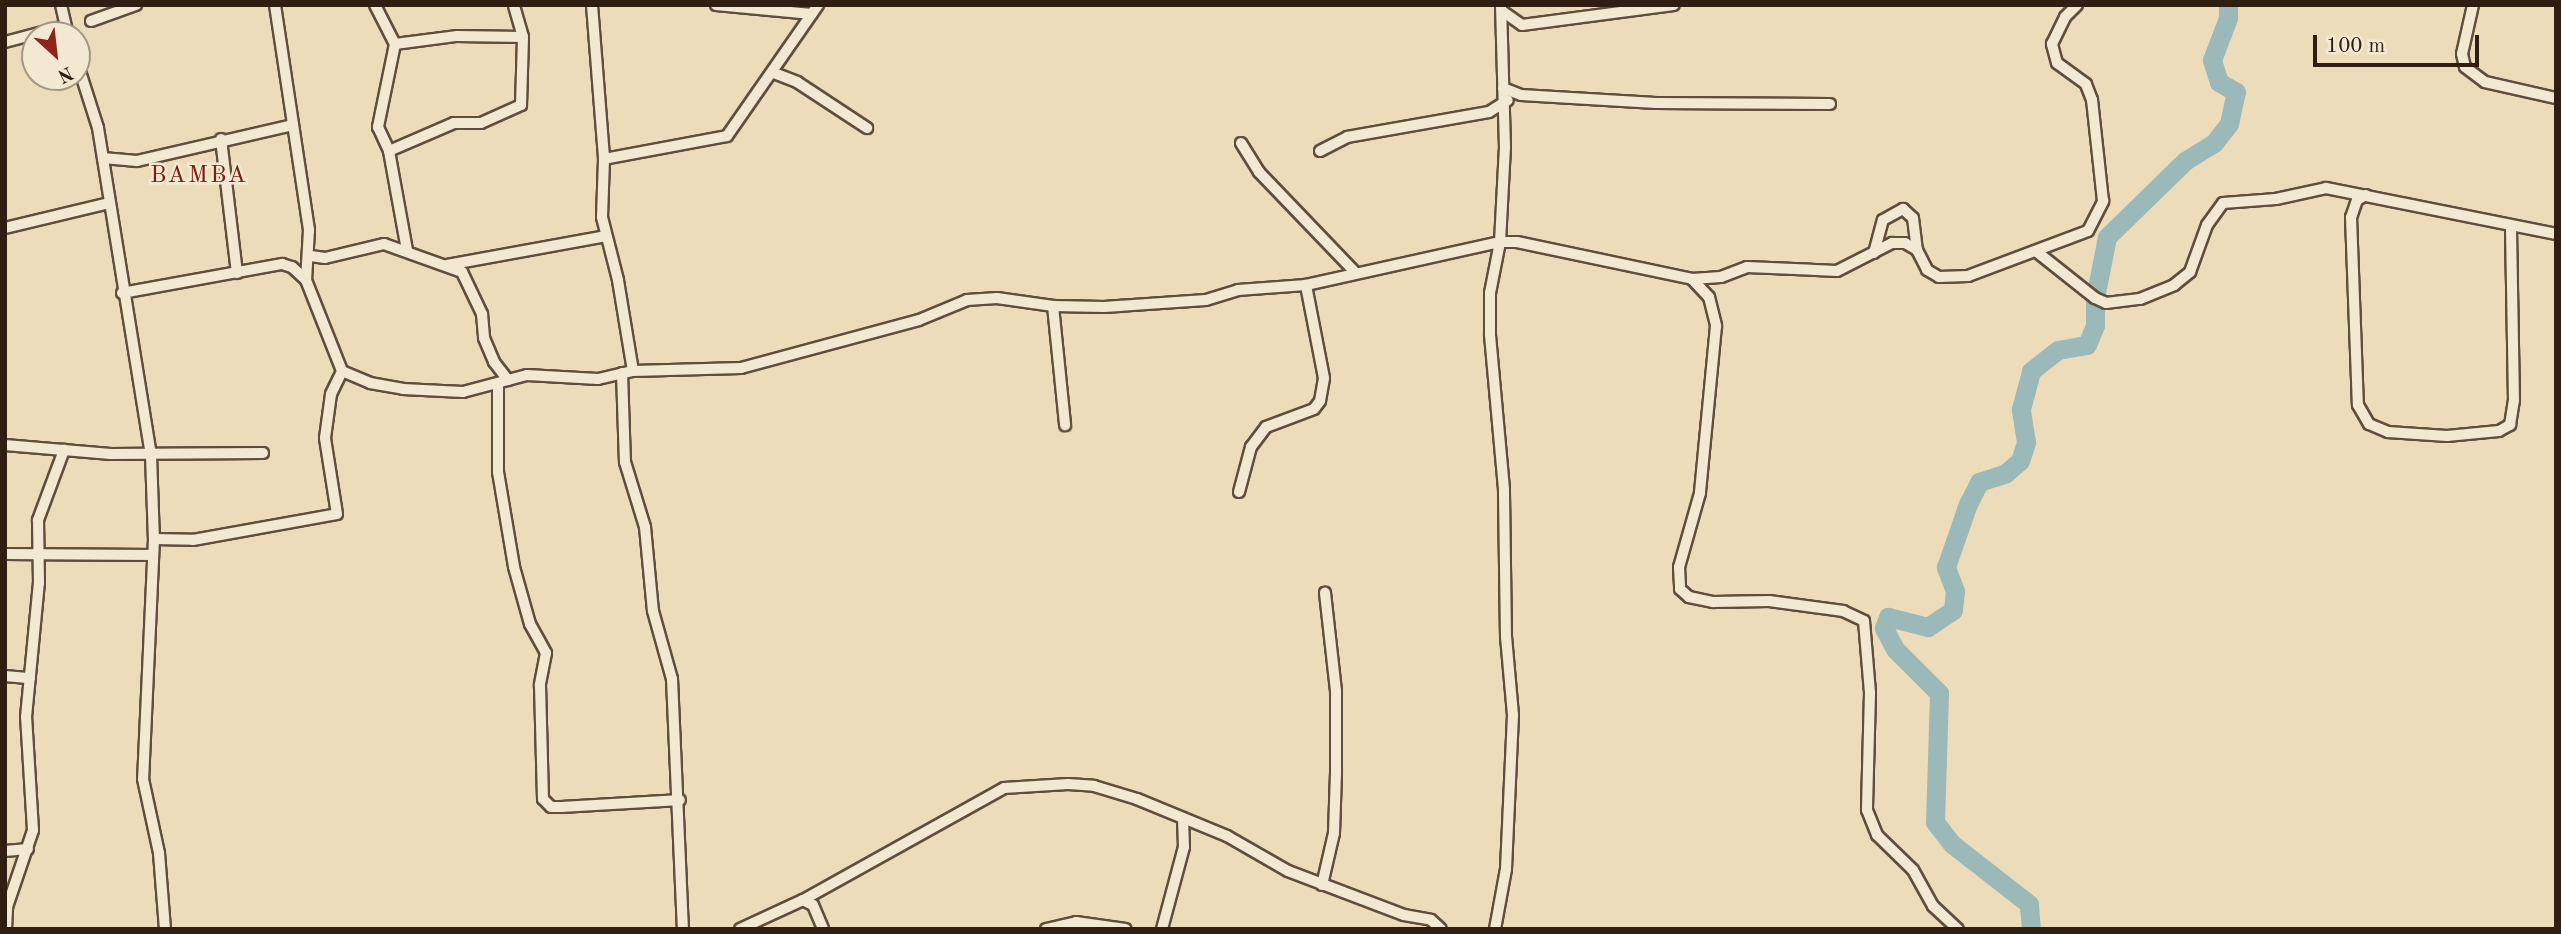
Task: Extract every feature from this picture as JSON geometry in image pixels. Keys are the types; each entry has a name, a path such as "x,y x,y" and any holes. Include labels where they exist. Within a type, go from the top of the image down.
{"street":[{"path":"275,5 311,256 306,280 342,371 370,383 403,389 463,392 550,374 598,379 627,372 741,368 919,320 967,300 1021,299 1053,306 1206,300 1238,290 1306,285 1354,271 1500,242 1517,242 1692,279 1721,277 1747,267 1837,271 1892,243 1917,250"},
{"path":"374,5 395,44 378,127 389,151 408,250"},
{"path":"389,151 454,123 481,123 521,105 523,37 514,5"},
{"path":"592,5 604,159 602,217 627,372 625,462 645,527 653,611 672,679 680,800 683,929"},
{"path":"604,159 727,136 774,74 815,10 716,5"},
{"path":"1501,8 1522,25 1674,5"},
{"path":"1874,253 1883,220 1902,209 1913,218 1917,250 1927,270 1939,277 1968,276 2088,231 2103,201 2092,100 2086,84 2057,63 2052,44 2065,18 2077,5"},
{"path":"2473,5 2462,54 2465,67 2485,82 2556,98"},
{"path":"91,21 130,6"},
{"path":"1495,929 1506,869 1513,715 1506,637 1504,489 1490,334 1491,285 1500,242 1503,103 1501,8"},
{"path":"395,44 457,36 523,37"},
{"path":"774,74 797,82 867,128"},
{"path":"1503,88 1521,95 1669,104 1830,104"},
{"path":"85,91 103,158 122,293 151,455 154,539 143,779 159,853 165,929"},
{"path":"1320,151 1347,137 1489,112 1521,95"},
{"path":"103,158 136,161 221,139 293,125"},
{"path":"221,139 237,273"},
{"path":"1241,143 1259,172 1354,271"},
{"path":"2037,252 2095,298 2123,303 2174,285 2190,272 2207,225 2223,203 2276,199 2316,188 2366,195 2556,234"},
{"path":"2366,195 2357,200 2351,218 2358,405 2369,424 2388,432 2447,436 2500,431 2510,425 2514,401 2511,226"},
{"path":"5,228 109,203"},
{"path":"444,266 606,236"},
{"path":"311,256 325,258 384,244 408,250 462,272 482,314 484,338 503,383 498,472 510,526 514,566 530,624 546,653 540,685 543,799 551,807 680,800"},
{"path":"122,293 282,264 306,280"},
{"path":"1692,279 1709,297 1716,326 1700,494 1679,567 1680,589 1689,597 1713,602 1769,601 1843,611 1864,621 1870,693 1867,810 1877,835 1913,870 1933,906 1958,929"},
{"path":"1239,492 1251,447 1266,427 1314,409 1320,401 1324,378 1306,285"},
{"path":"1053,306 1065,425"},
{"path":"154,539 193,540 337,514 325,438 331,394 342,371"},
{"path":"5,445 151,455 263,453"},
{"path":"6,929 6,907 28,849 34,807 26,717 41,556 38,520 64,450"},
{"path":"5,554 153,555"},
{"path":"1322,885 1334,833 1336,773 1336,691 1325,593"},
{"path":"5,676 30,678"},
{"path":"740,929 803,900 1004,788 1094,786 1183,818 1322,885 1416,917 1441,929"},
{"path":"1162,929 1184,847 1183,818"},
{"path":"5,851 28,849"},
{"path":"803,900 813,905 823,929"},
{"path":"1416,917 1422,929"},
{"path":"1046,929 1076,922 1126,929"}],"waterway":[{"path":"2031,929 2029,904 1952,844 1935,822 1939,693 1895,649 1884,628 1888,617 1928,627 1953,610 1955,591 1946,567 1968,504 1979,482 2006,473 2020,461 2026,442 2021,409 2031,371 2058,350 2087,345 2095,325 2095,298 2107,237 2185,161 2214,143 2229,124 2236,92 2219,82 2212,60 2228,18 2228,5"}],"district":[{"name":"BAMBA","path":"199,177"}]}
